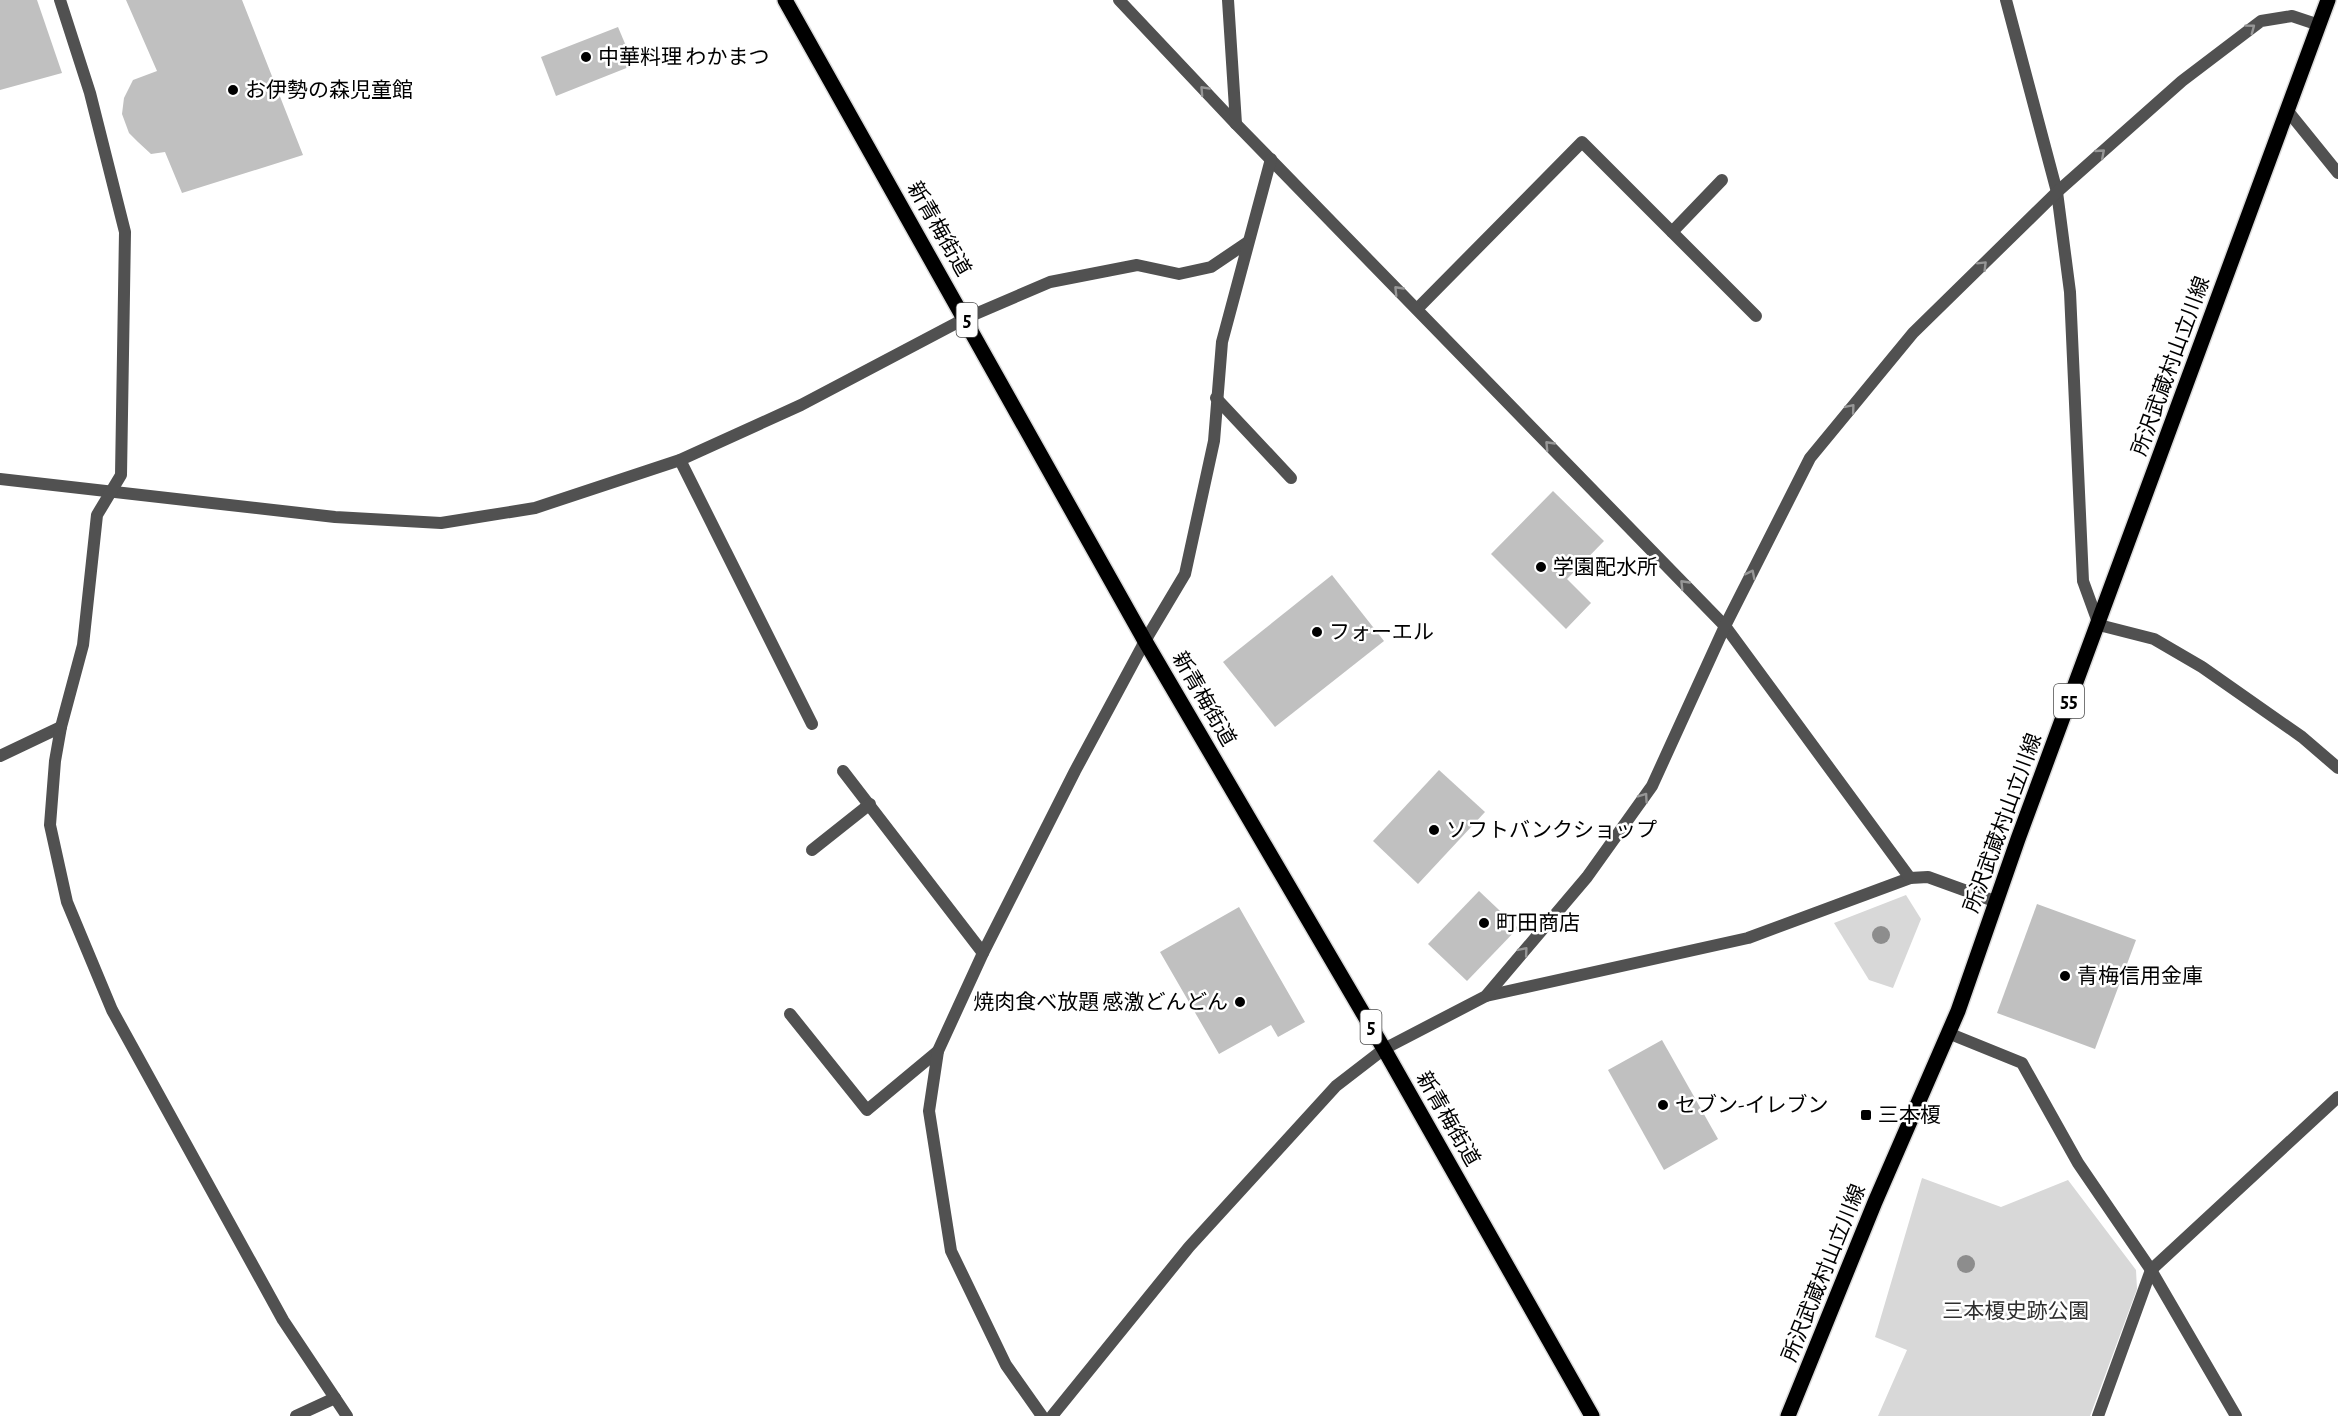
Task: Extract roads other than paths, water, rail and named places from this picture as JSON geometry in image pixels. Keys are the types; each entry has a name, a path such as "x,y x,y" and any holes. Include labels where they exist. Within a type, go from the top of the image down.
{"main road":[{"name":"新青梅街道","path":"785,0 1146,640 1384,1049 1592,1416"},
{"name":"所沢武蔵村山立川線","path":"1786,1416 1948,1033 2328,0"}],"street":[{"path":"60,0 90,93 125,232 121,476 97,515 83,645 61,727 55,761 50,825 67,902 112,1010 283,1320 347,1416"},
{"path":"1119,0 1236,124 1725,626 1910,878"},
{"path":"1228,0 1236,124"},
{"path":"2006,0 2057,192 2070,292 2083,581 2098,625 2154,639 2202,667 2302,737 2338,768"},
{"path":"1486,996 1587,877 1652,786 1725,626 1810,458 1914,333 2057,192 2182,81 2261,21 2292,16 2319,25"},
{"path":"2288,110 2338,173"},
{"path":"1417,309 1582,142 1756,316"},
{"path":"1042,1416 1006,1365 951,1251 929,1112 938,1051 983,953 1075,771 1146,640 1185,574 1214,441 1222,342 1271,159"},
{"path":"1672,232 1722,180"},
{"path":"0,479 335,517 441,523 535,508 680,460 801,405 966,318 1050,282 1137,265 1179,274 1211,267 1248,242"},
{"path":"1216,398 1292,478"},
{"path":"680,460 812,724"},
{"path":"0,756 61,727"},
{"path":"843,771 983,953"},
{"path":"812,850 870,804"},
{"path":"1052,1416 1189,1247 1336,1086 1384,1049 1486,996 1748,938 1910,878 1928,877 1997,902"},
{"path":"789,1014 867,1110 938,1051"},
{"path":"1948,1033 2022,1063 2078,1163 2151,1270 2236,1416"},
{"path":"2098,1416 2151,1270 2337,1102"},
{"path":"296,1416 334,1398"}],"place":[{"name":"中華料理 わかまつ","path":"586,57"},
{"name":"お伊勢の森児童館","path":"233,90"},
{"name":"学園配水所","path":"1541,567"},
{"name":"フォーエル","path":"1317,632"},
{"name":"ソフトバンクショップ","path":"1434,830"},
{"name":"町田商店","path":"1484,923"},
{"name":"青梅信用金庫","path":"2065,976"},
{"name":"焼肉食べ放題 感激どんどん","path":"1240,1002"},
{"name":"セブン-イレブン","path":"1663,1105"},
{"name":"三本榎","path":"1866,1115"}],"park label":[{"name":"三本榎史跡公園","path":"2016,1311"}]}
